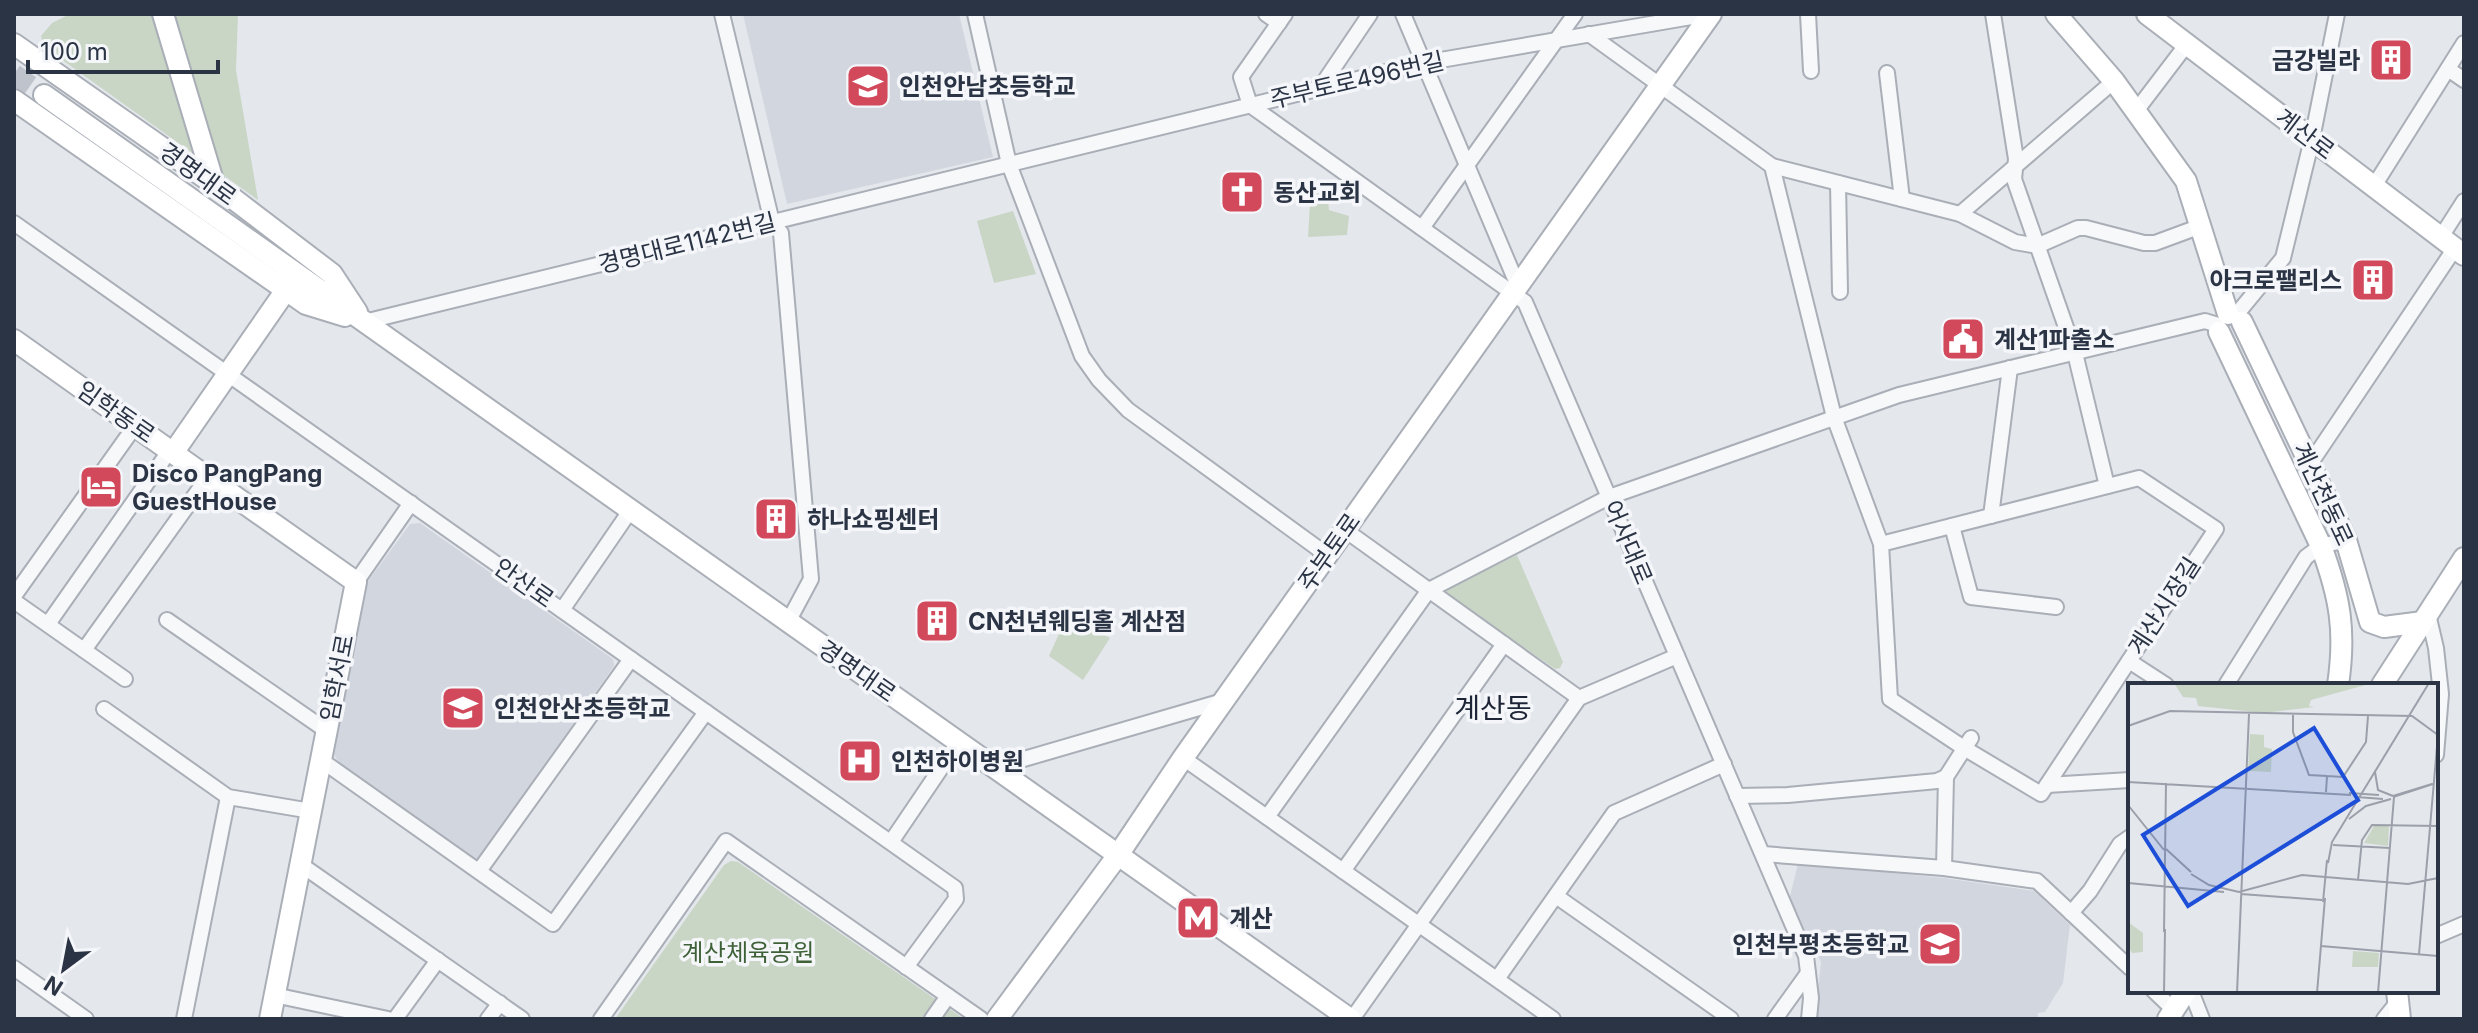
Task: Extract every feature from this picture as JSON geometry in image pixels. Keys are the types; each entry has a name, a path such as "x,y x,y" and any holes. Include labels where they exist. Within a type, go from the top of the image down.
{"street":[{"path":"163,14 214,184"},
{"path":"722,14 772,222 781,233 811,579 788,622"},
{"path":"975,14 1009,164 1082,356 1099,380 1128,410 1327,555"},
{"path":"1266,14 1282,18 1241,77 1250,105 1422,228 1516,289"},
{"path":"1320,88 1370,14"},
{"path":"1403,14 1516,289"},
{"path":"1422,228 1575,14"},
{"name":"주부토로496번길","path":"1009,164 1423,63 1710,14"},
{"name":"주부토로","path":"997,1019 1118,855 1183,758 1710,14"},
{"path":"1808,14 1811,71"},
{"path":"1993,14 2016,167 2014,179 2075,353 2107,486"},
{"name":"계산천동로","path":"2056,14 2114,81 2186,181 2229,322 2321,546 2341,610 2338,683"},
{"name":"계산로","path":"2147,14 2453,247"},
{"path":"1267,817 1429,590 1609,497 1899,395 2205,321 2229,322 2283,258 2312,139 2337,14"},
{"path":"1589,34 1772,166 1960,214 2015,242 2037,246 2078,228 2155,243 2201,226"},
{"path":"2374,186 2464,43"},
{"name":"경명대로","path":"14,44 214,184 332,274 364,322"},
{"path":"2136,111 2187,44"},
{"path":"2448,69 2464,80"},
{"path":"1887,73 1902,199"},
{"path":"22,106 38,82 59,76"},
{"path":"1960,214 2114,81"},
{"name":"경명대로","path":"44,95 1341,1016"},
{"name":"경명대로","path":"22,106 306,304 364,322"},
{"name":"경명대로1142번길","path":"364,322 1009,164"},
{"path":"1772,166 1834,417 1881,544 1890,699 1968,743 2041,794 2047,785 2128,780"},
{"path":"1838,183 1840,292"},
{"path":"2310,464 2453,247 2464,201"},
{"name":"안산로","path":"14,223 955,888 956,899 906,967"},
{"name":"어사대로","path":"1516,289 1525,302 1806,956 1811,998 1809,1019"},
{"name":"임학동로","path":"14,340 172,452 286,290"},
{"name":"계산천동로","path":"2229,322 2310,464 2346,540 2370,622 2384,627 2425,618"},
{"path":"1991,516 2010,368"},
{"path":"125,679 14,598 135,426"},
{"path":"48,624 172,452 356,582 411,503"},
{"path":"84,650 208,477"},
{"name":"계산시장길","path":"1881,544 2139,478 2216,529 2047,785"},
{"path":"562,610 630,511"},
{"path":"1952,526 1971,597 2056,607"},
{"path":"1345,530 1579,698"},
{"path":"2227,683 2306,557 2321,546 2346,540"},
{"path":"2383,683 2464,558"},
{"name":"임학서로","path":"270,1019 356,582"},
{"path":"2425,618 2436,648 2441,694 2438,731"},
{"path":"167,620 327,731"},
{"path":"1343,871 1504,644"},
{"path":"1341,1016 1419,924 1579,698 1677,656"},
{"path":"479,871 631,659"},
{"path":"2129,661 2163,683"},
{"path":"993,768 1224,701"},
{"path":"104,709 228,797 311,811"},
{"path":"321,760 553,924 706,712"},
{"path":"891,842 958,743"},
{"path":"1944,868 1946,777 1968,743"},
{"path":"1183,758 1553,1019"},
{"path":"1497,979 1614,813 1724,764"},
{"path":"1737,796 1788,795 1937,781 1946,777"},
{"path":"184,1019 228,797"},
{"path":"2071,913 2090,891 2120,844 2128,838"},
{"path":"601,1019 726,841 981,1019"},
{"path":"1763,854 1944,868 2037,881 2128,966"},
{"path":"300,864 522,1019"},
{"path":"1556,896 1731,1019"},
{"path":"2438,935 2464,924"},
{"path":"395,1019 438,960"},
{"path":"14,968 86,1019"},
{"path":"1775,1019 1808,973"},
{"path":"2155,993 2171,1014 2187,993"},
{"path":"2190,993 2202,1019"},
{"path":"274,995 388,1019"},
{"path":"932,1019 948,996"},
{"path":"488,1019 500,1003"},
{"path":"2384,1019 2399,1003"}],"shaded area":[{"name":"인천안남초등학교","path":"743,14 959,14 993,157 787,204"},
{"name":"인천안산초등학교","path":"420,523 613,659 614,666 477,861 339,764 332,750 366,584 410,524"},
{"name":"인천부평초등학교","path":"1798,864 1944,878 2034,891 2070,925 2063,983 2045,1012 2038,1013 2038,1019 1815,1019 1821,962 1789,900"}],"green space":[{"path":"70,14 238,14 236,70 258,200 44,47 41,36 52,23"},
{"path":"1327,187 1329,210 1349,216 1347,235 1308,237 1311,188"},
{"path":"1013,211 1036,274 994,283 977,221"},
{"path":"1517,555 1563,662 1560,668 1555,669 1443,591"},
{"path":"1068,614 1110,638 1083,680 1049,656"},
{"name":"계산체육공원","path":"731,861 738,862 964,1019 615,1019 724,865"}],"tunnel":[{"path":"14,74 44,95"}],"place":[{"name":"금강빌라","path":"2391,60"},
{"name":"인천안남초등학교","path":"868,86"},
{"name":"동산교회","path":"1242,192"},
{"name":"아크로팰리스","path":"2373,280"},
{"name":"계산1파출소","path":"1963,339"},
{"name":"Disco PangPang GuestHouse","path":"101,487"},
{"name":"하나쇼핑센터","path":"776,519"},
{"name":"CN천년웨딩홀 계산점","path":"937,621"},
{"name":"인천안산초등학교","path":"463,708"},
{"name":"인천하이병원","path":"860,761"},
{"name":"계산","path":"1198,918"},
{"name":"인천부평초등학교","path":"1940,944"}],"district":[{"name":"계산동","path":"1493,708"}]}
